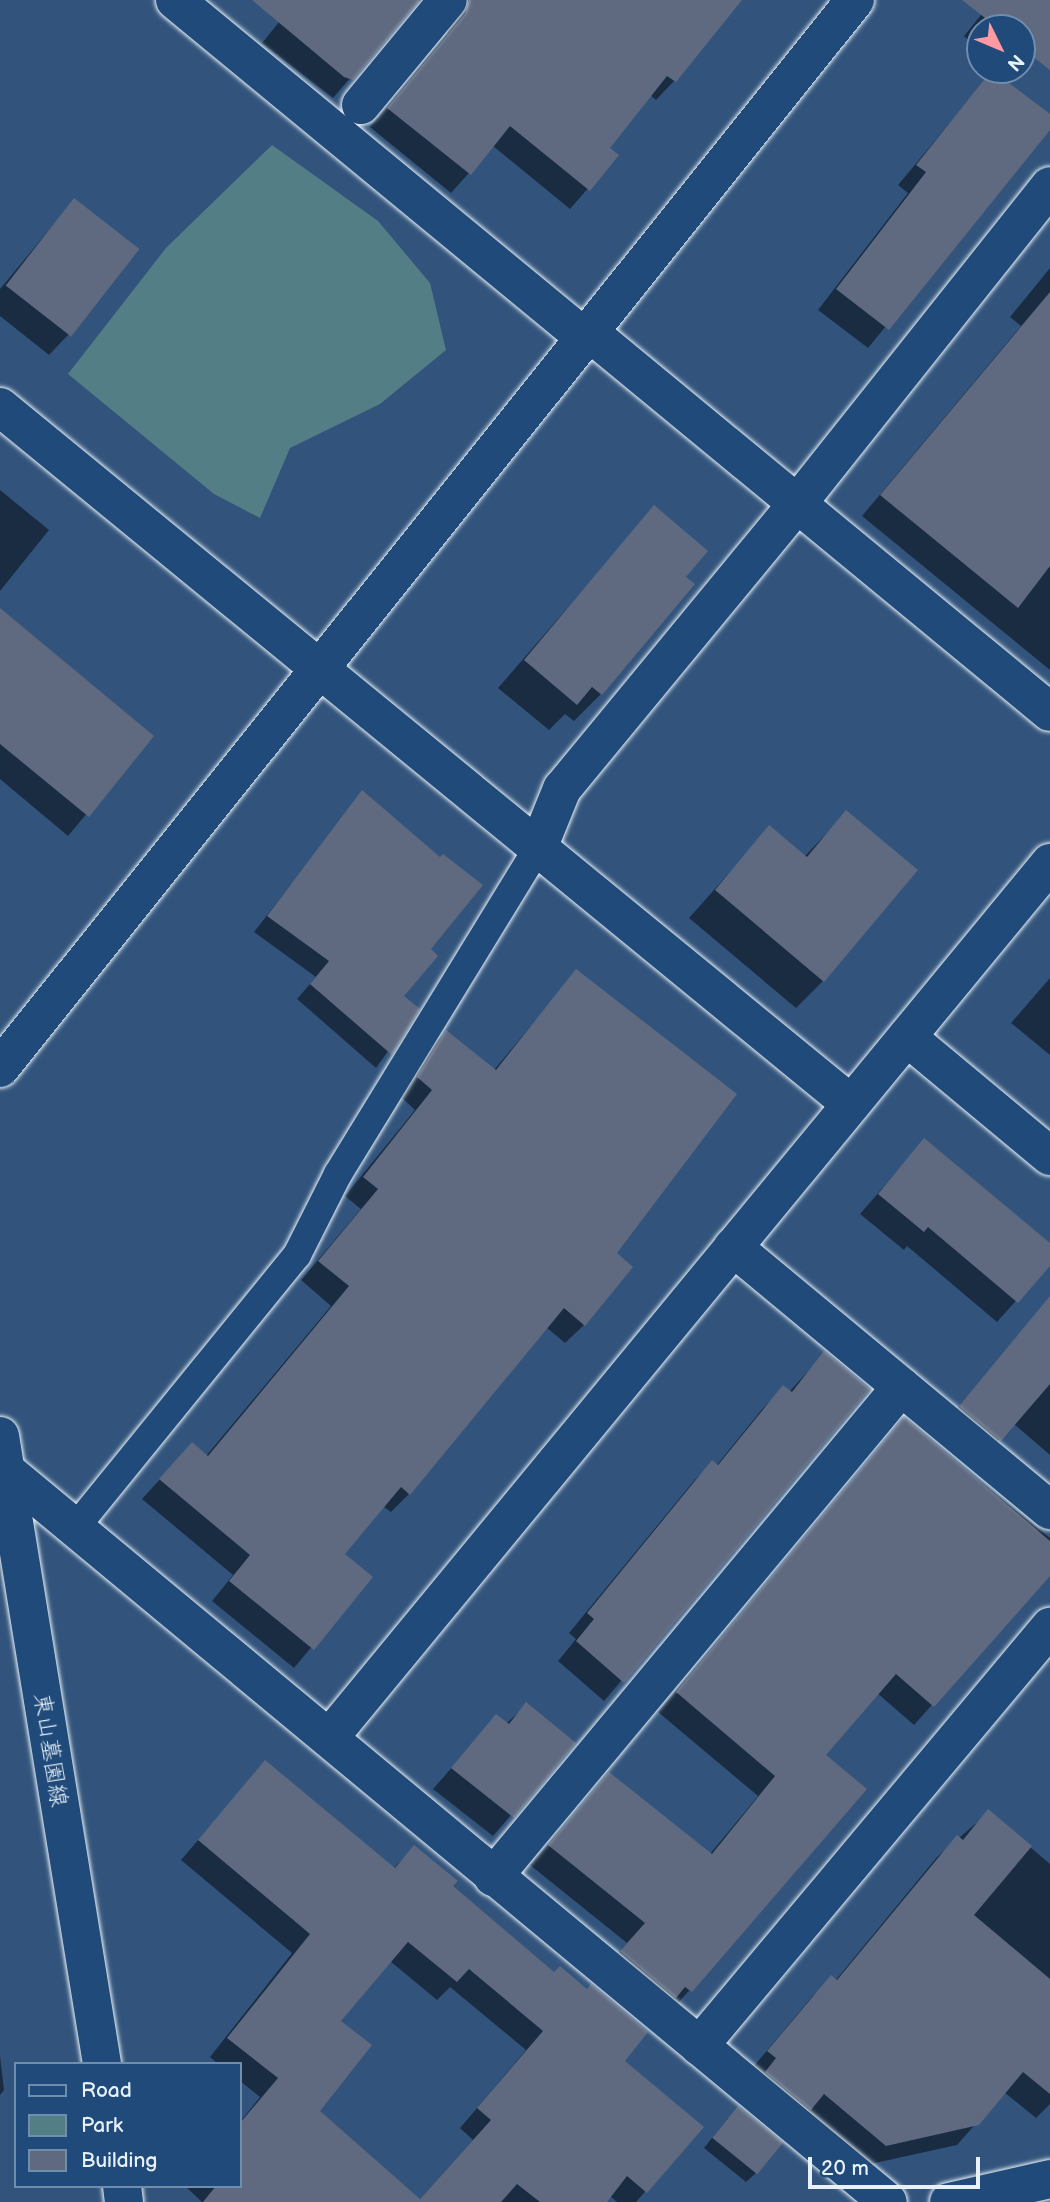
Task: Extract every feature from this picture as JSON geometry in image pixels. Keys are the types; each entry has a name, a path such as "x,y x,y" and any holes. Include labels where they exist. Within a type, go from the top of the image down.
{"street":[{"path":"175,0 1050,712"},
{"path":"361,105 448,0"},
{"path":"0,1068 855,0"},
{"path":"538,848 562,789 797,504 1050,186"},
{"path":"0,407 850,1104"},
{"path":"329,1738 1050,863"},
{"path":"907,1037 1050,1156"},
{"path":"733,1247 1050,1510"},
{"path":"493,1877 901,1387"},
{"path":"2,1452 75,1528 888,2202"},
{"name":"東山墓園線","path":"2,1452 102,2062"},
{"path":"699,2046 1050,1627"},
{"path":"949,2202 1050,2179"}],"lane":[{"path":"75,1528 297,1255 338,1174 538,848"}],"green space":[{"path":"272,145 378,221 430,283 446,350 380,404 290,448 260,518 214,494 68,374 166,248"}],"building":[{"path":"252,0 420,0 353,80 344,77"},
{"path":"469,0 742,0 676,82 667,76 610,148 619,155 590,191 510,126 471,175 387,108 465,14"},
{"path":"962,0 1050,0 1050,70 1036,59 1036,14 980,14"},
{"path":"981,84 1010,84 1050,114 1050,130 889,330 836,289 926,172 916,165"},
{"path":"74,198 139,249 71,337 6,285"},
{"path":"1050,292 1050,566 1018,608 880,495"},
{"path":"654,505 708,551 686,577 695,584 602,695 592,687 577,705 524,660"},
{"path":"0,608 154,736 89,817 0,744"},
{"path":"362,790 440,857 443,854 483,885 431,949 438,956 404,996 420,1009 392,1055 310,984 329,961 267,916"},
{"path":"846,810 918,870 824,982 715,890 769,825 807,857"},
{"path":"576,969 737,1094 617,1253 633,1267 585,1326 564,1308 410,1495 401,1487 345,1554 373,1577 314,1650 229,1581 250,1555 159,1479 192,1442 208,1456 349,1286 318,1261 378,1189 363,1177 432,1090 417,1077 446,1030 496,1070"},
{"path":"924,1138 1050,1243 1050,1266 1018,1303 928,1227 924,1232 878,1194"},
{"path":"1050,1296 1050,1384 1001,1441 959,1406"},
{"path":"824,1351 870,1389 624,1683 576,1641 594,1619 587,1613 712,1460 718,1465 783,1385 792,1392"},
{"path":"904,1417 1050,1541 1050,1576 934,1707 896,1674 826,1755 867,1789 692,1992 685,1987 676,1998 620,1951 645,1923 548,1845 609,1772 712,1854 775,1776 676,1692"},
{"path":"526,1702 576,1743 514,1818 451,1768 496,1714 509,1724"},
{"path":"265,1760 395,1868 414,1845 458,1881 453,1886 554,1972 560,1966 587,1989 591,1984 648,2032 625,2061 704,2127 647,2193 627,2176 607,2202 540,2202 517,2184 501,2202 203,2202 214,2188 242,2188 242,2121 278,2078 227,2038 310,1934 198,1840","holes":["408,1942 457,1982 469,1969 543,2031 477,2108 491,2120 420,2199 320,2111 372,2045 341,2021"]},
{"path":"988,1809 1032,1846 974,1915 1050,1979 1050,2094 1023,2072 979,2125 886,2146 824,2094 811,2110 765,2072 776,2058 767,2051 831,1975 837,1980 957,1835 963,1840"},
{"path":"738,2106 783,2143 757,2174 712,2138"}]}
